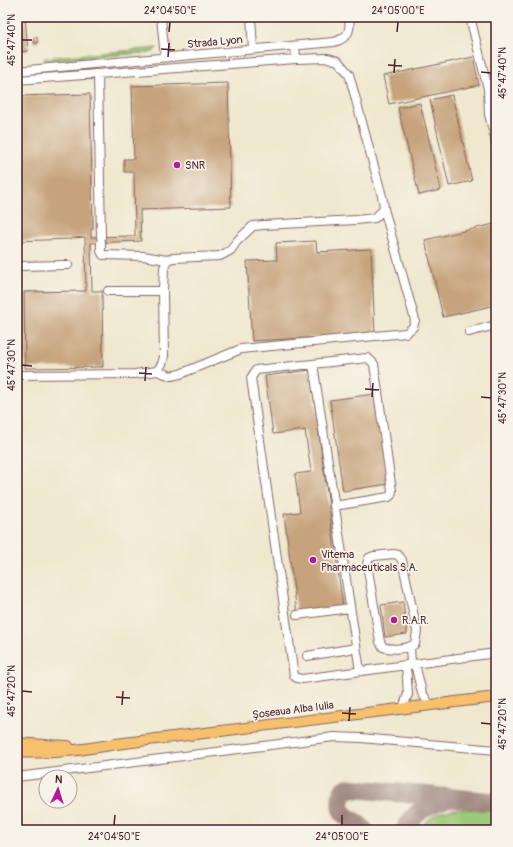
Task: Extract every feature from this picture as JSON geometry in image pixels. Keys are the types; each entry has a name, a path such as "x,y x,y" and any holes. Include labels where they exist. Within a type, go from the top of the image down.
{"main road":[{"name":"Șoseaua Alba Iulia","path":"17,752 54,753 496,697"},
{"name":"Șoseaua Alba Iulia","path":"17,743 66,746 116,744"}],"street":[{"path":"161,17 165,57"},
{"path":"250,17 253,49"},
{"name":"Strada Lyon","path":"17,71 334,42 342,40 347,35 349,30 349,17"},
{"path":"470,17 488,89 488,114 496,143"},
{"path":"295,46 296,59"},
{"path":"17,80 296,59 328,58 338,61 349,74 414,320 413,327 406,333 241,349 180,374 171,376 157,371 135,374 17,375"},
{"path":"98,74 101,251 103,255 143,256 167,260 173,258 220,256 231,250 237,241 253,226 375,218 384,209"},
{"path":"157,371 162,364 164,357 163,290 164,268 167,260"},
{"path":"17,266 68,265"},
{"path":"108,291 163,290"},
{"path":"469,332 496,325"},
{"path":"334,506 389,498 391,495 392,491 374,364 368,358 256,370 251,378 294,676 302,679 496,653"},
{"path":"313,364 360,671"},
{"path":"393,554 398,555 402,560 417,631 416,644 410,647 388,649 383,647 380,642 367,564 369,558 393,554"},
{"path":"297,615 350,608"},
{"path":"403,708 408,694 411,664 410,647"},
{"path":"306,656 356,648"},
{"path":"411,664 422,693 430,705"},
{"path":"17,776 334,737 496,750"}],"green space":[{"path":"157,48 153,52 45,61 44,58"},
{"path":"464,809 496,811 496,830 420,830 429,819 439,813 450,810"}],"building":[{"path":"17,17 25,17 28,51 17,52"},
{"path":"34,37 37,37 38,43 34,43"},
{"path":"473,57 479,85 389,104 383,76"},
{"path":"228,83 231,207 140,210 141,241 91,243 92,291 102,291 103,367 25,368 24,292 86,291 85,237 17,241 17,96 90,94 93,229 91,229 91,237 135,236 134,172 124,172 124,159 134,159 132,86"},
{"path":"452,95 472,181 449,186 430,100"},
{"path":"420,103 441,190 419,195 398,108"},
{"path":"494,224 496,232 496,305 443,317 425,240"},
{"path":"316,241 317,252 371,249 375,334 252,341 247,261 277,260 276,243"},
{"name":"Vitema Pharmaceuticals S.A.","path":"310,370 343,607 297,613 284,514 300,512 295,474 311,472 305,430 273,434 265,376"},
{"path":"375,394 388,484 343,491 330,400"},
{"name":"R.A.R.","path":"403,602 407,634 385,637 381,605"}],"taxiway":[{"path":"364,830 348,818 342,811 341,795 347,788 496,802"},
{"path":"405,830 413,818 422,810 445,799"}],"place":[{"name":"SNR","path":"177,165"},
{"name":"Vitema Pharmaceuticals S.A.","path":"313,560"},
{"name":"R.A.R.","path":"394,620"}]}
